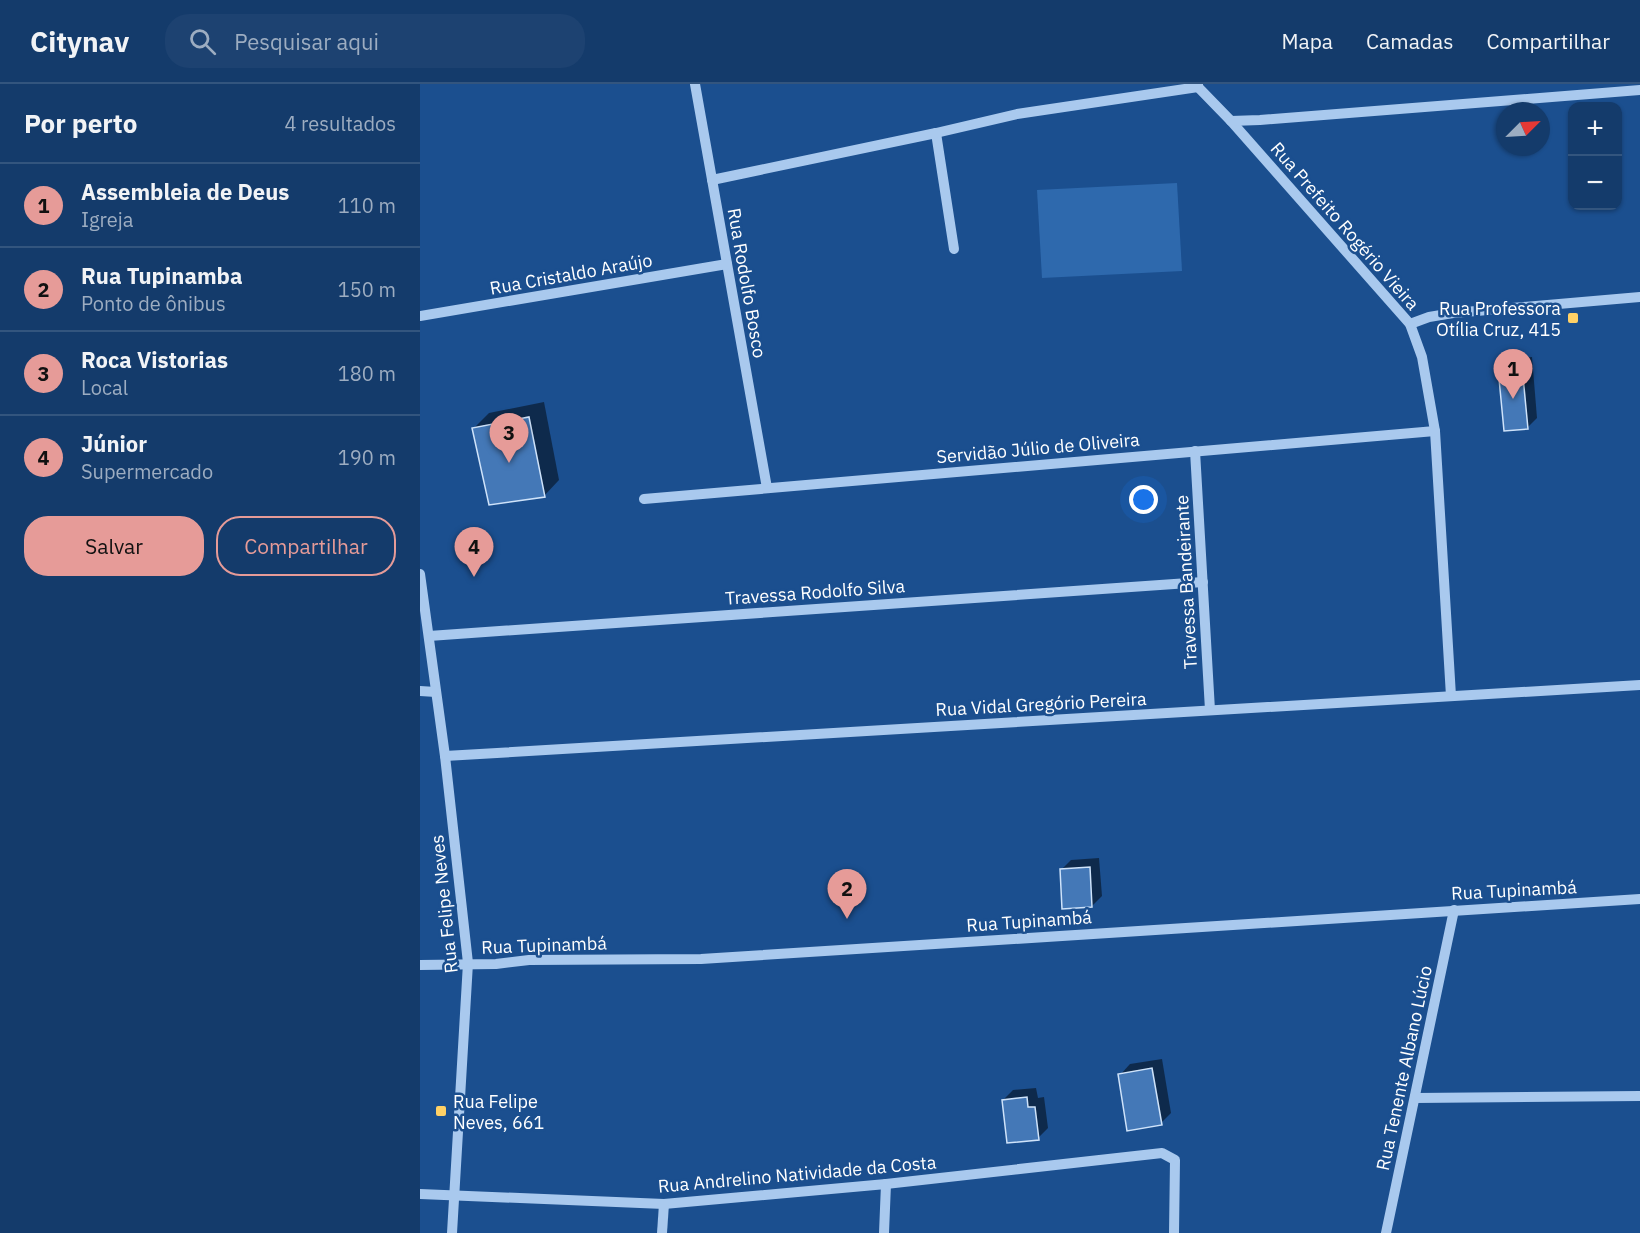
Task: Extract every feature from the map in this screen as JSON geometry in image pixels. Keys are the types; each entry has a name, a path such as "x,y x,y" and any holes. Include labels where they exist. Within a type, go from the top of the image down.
{"street":[{"name":"Rua Rodolfo Bosco","path":"695,84 767,488"},
{"path":"712,180 1017,114 1198,86"},
{"name":"Rua Prefeito Rogério Vieira","path":"1198,86 1410,324 1422,357 1435,431 1450,696"},
{"path":"1231,121 1640,90"},
{"path":"936,133 954,249"},
{"name":"Rua Cristaldo Araújo","path":"420,316 727,264"},
{"path":"1410,324 1429,317 1453,313 1640,297"},
{"name":"Servidão Júlio de Oliveira","path":"644,499 1435,431"},
{"name":"Travessa Bandeirante","path":"1195,451 1210,710"},
{"name":"Rua Felipe Neves","path":"420,574 445,756 468,963 452,1233"},
{"name":"Travessa Rodolfo Silva","path":"429,636 1203,582"},
{"name":"Rua Vidal Gregório Pereira","path":"445,756 1640,685"},
{"path":"420,691 436,693"},
{"name":"Rua Tupinambá","path":"420,965 496,964 529,960 701,959 1640,899"},
{"name":"Rua Tenente Albano Lúcio","path":"1386,1233 1454,910"},
{"path":"1414,1098 1640,1096"},
{"name":"Rua Andrelino Natividade da Costa","path":"420,1194 664,1204 886,1184 1162,1153 1175,1160 1174,1233"},
{"path":"884,1233 886,1184"},
{"path":"662,1233 664,1204"}],"shaded area":[{"path":"1177,183 1182,271 1042,278 1037,190"}],"building":[{"path":"1522,366 1528,429 1504,431 1498,368"},
{"path":"529,417 545,497 489,505 472,428"},
{"path":"1090,867 1092,907 1062,909 1060,869"},
{"path":"1152,1068 1162,1125 1127,1131 1118,1074"},
{"path":"1027,1097 1028,1107 1035,1107 1039,1140 1007,1143 1002,1100"}],"place":[{"name":"Rua Professora Otília Cruz, 415","path":"1573,318"},
{"name":"Assembleia de Deus","path":"1513,399"},
{"name":"Roca Vistorias","path":"509,463"},
{"name":"Júnior","path":"474,577"},
{"name":"Rua Tupinamba","path":"847,919"},
{"name":"Rua Felipe Neves, 661","path":"441,1111"}]}
